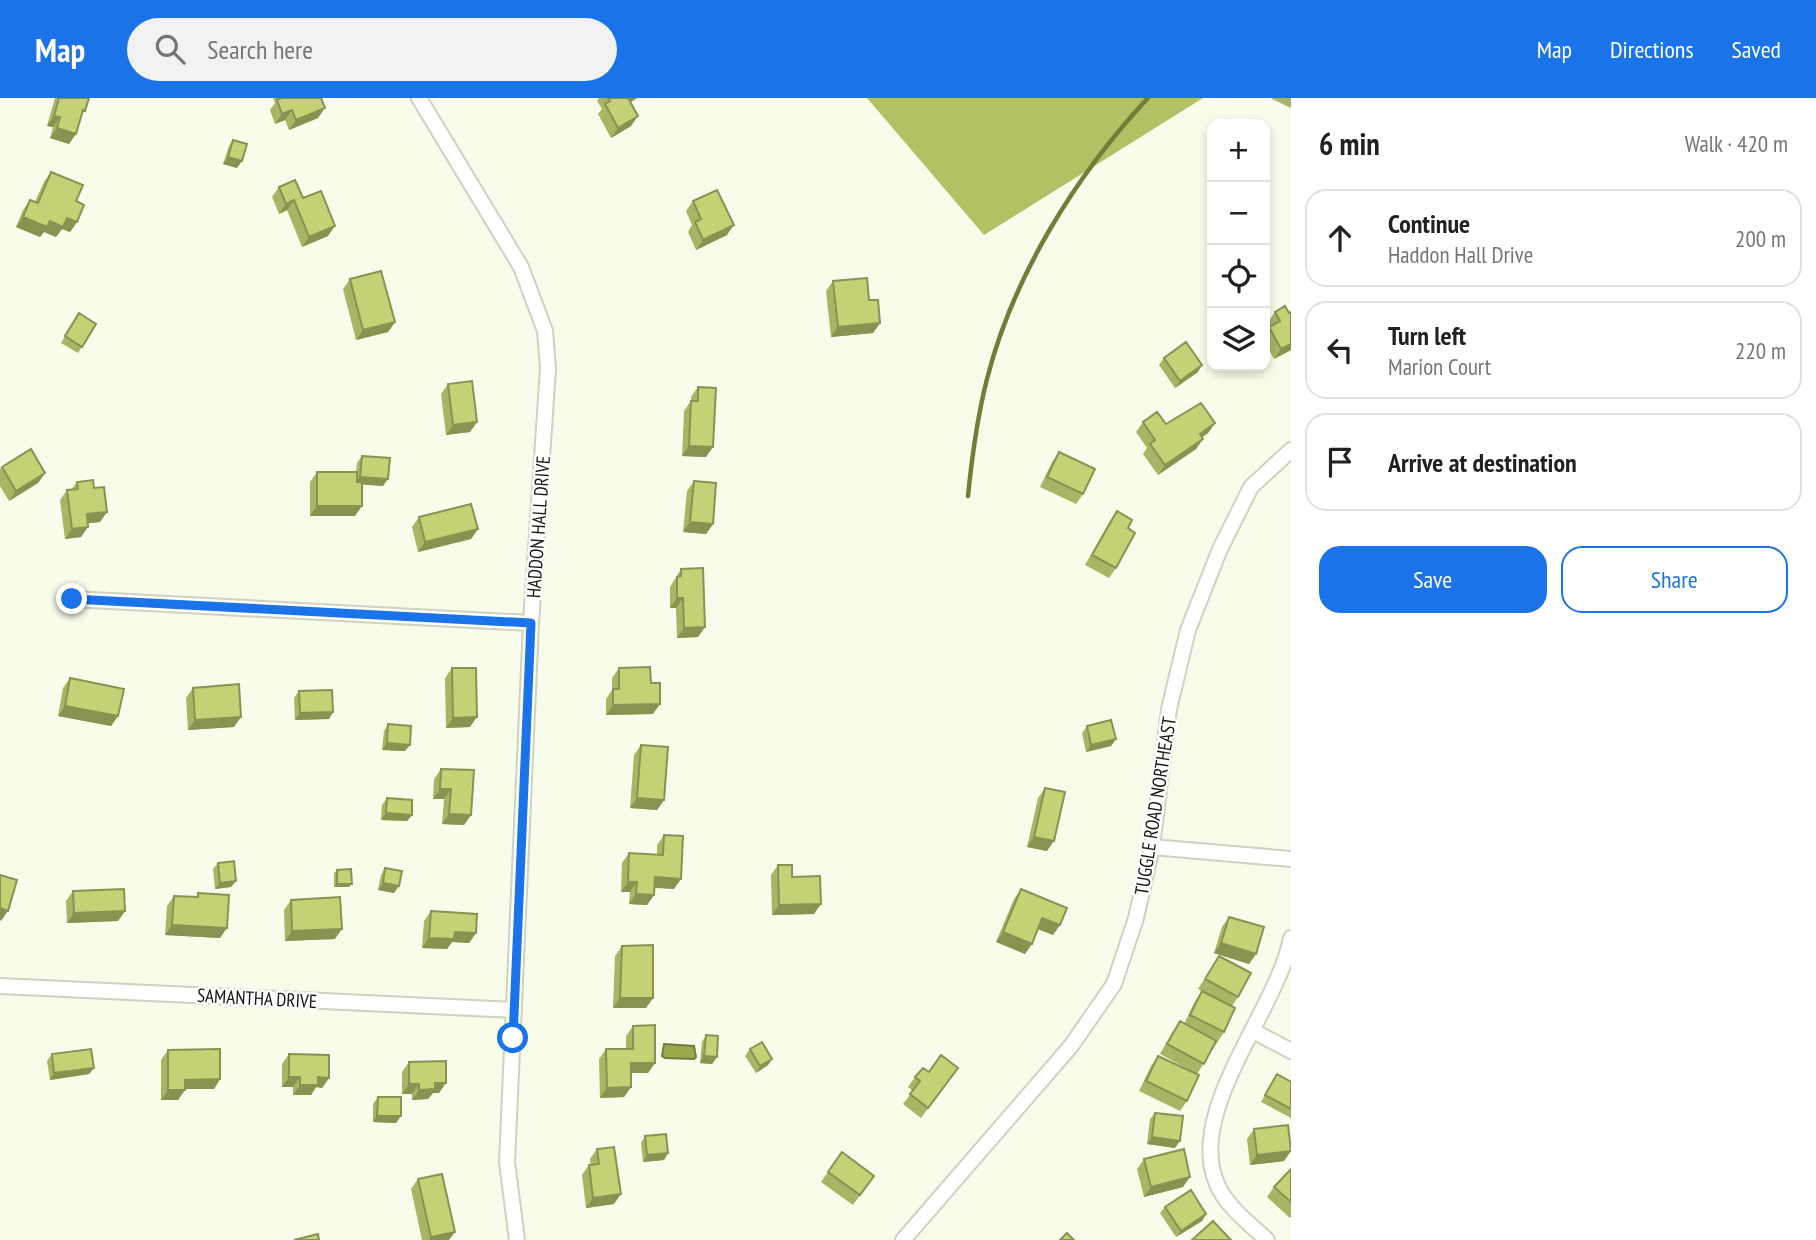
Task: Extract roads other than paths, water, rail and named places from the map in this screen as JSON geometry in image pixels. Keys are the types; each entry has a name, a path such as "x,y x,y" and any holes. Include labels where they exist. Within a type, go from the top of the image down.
{"street":[{"name":"HADDON HALL DRIVE","path":"419,98 521,267 545,331 548,368 531,623 507,1162 517,1240"},
{"name":"TUGGLE ROAD NORTHEAST","path":"903,1240 1071,1046 1114,984 1136,918 1152,847 1169,709 1188,630 1220,549 1251,487 1291,450"},
{"path":"72,599 531,623"},
{"path":"1152,847 1291,859"},
{"path":"1267,1240 1231,1205 1217,1186 1210,1164 1210,1141 1217,1108 1287,960 1291,938"},
{"name":"SAMANTHA DRIVE","path":"0,986 514,1010"},
{"path":"1253,1031 1291,1051"}],"waterway":[{"path":"968,496 983,394 998,341 1013,302 1030,265 1072,194 1121,128 1148,98"}]}
